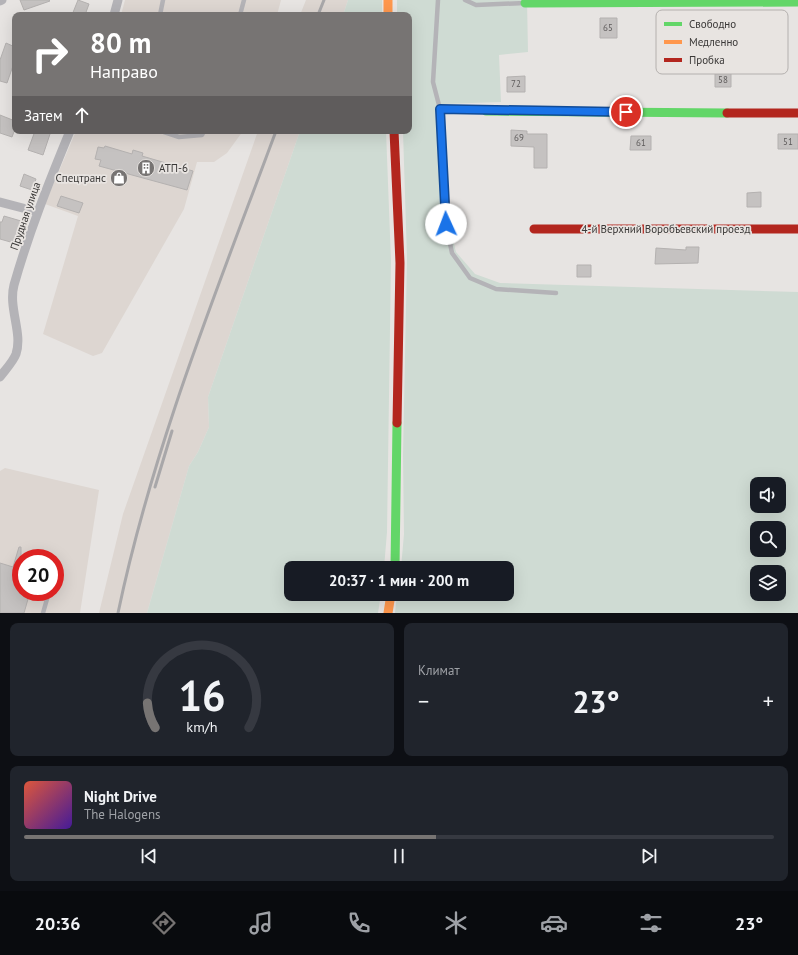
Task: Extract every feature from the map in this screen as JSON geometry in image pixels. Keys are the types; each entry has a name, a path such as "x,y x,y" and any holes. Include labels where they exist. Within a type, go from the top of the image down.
{"street":[{"path":"115,12 118,0"},
{"path":"388,0 388,12"},
{"path":"525,3 798,2"},
{"path":"486,111 798,113"},
{"name":"Прудная улица","path":"0,377 16,354 17,327 12,301 14,287 38,212 69,134"},
{"path":"394,134 400,263 395,561"},
{"path":"0,202 38,212"},
{"name":"4-й Верхний Воробъевский проезд","path":"534,229 798,229"},
{"path":"388,613 390,601"}],"lane":[{"path":"161,12 163,0"},
{"path":"241,12 244,0"},
{"path":"438,0 433,82 440,109 446,224 452,253 470,278 496,289 556,293"},
{"path":"465,0 476,5 525,3"},
{"path":"440,109 486,111"},
{"path":"170,134 179,137 202,134"},
{"path":"43,613 46,601"}],"shaded area":[{"path":"125,0 281,0 278,12 122,12"},
{"path":"306,0 348,0 344,12 301,12"},
{"path":"348,0 382,0 382,12 344,12"},
{"path":"397,0 527,0 528,52 499,55 501,102 443,104 450,228 456,252 475,274 500,283 798,292 798,613 395,613 396,601 514,601 514,561 402,561 404,534 403,455 407,259 403,134 412,134 412,12 397,12"},
{"path":"75,134 241,134 227,153 214,162 197,162 184,209 102,353 93,356 43,334 78,216 45,204"},
{"path":"257,134 299,134 208,397 209,427 198,452 189,466 147,613 99,613 123,514"},
{"path":"299,134 386,134 391,261 387,532 385,561 284,561 284,601 380,601 378,613 147,613 189,466 198,452 209,427 208,397"},
{"path":"5,468 99,490 80,613 0,613 0,471"}],"building":[{"path":"20,0 49,0 50,1 24,10"},
{"path":"78,0 89,4 86,12 73,12"},
{"path":"600,18 617,18 617,38 600,38"},
{"path":"6,43 12,46 12,69 7,83 0,81 0,60"},
{"path":"715,74 731,74 731,87 715,87"},
{"path":"525,76 525,92 507,92 507,77"},
{"path":"0,115 12,120 13,134 12,137 0,133"},
{"path":"511,130 527,131 527,134 547,134 547,168 534,168 534,147 511,146"},
{"path":"34,134 50,134 43,155 28,150"},
{"path":"778,134 798,134 798,149 778,149"},
{"path":"631,136 651,136 651,150 630,150"},
{"name":"АТП-6","path":"105,146 132,154 133,150 143,153 142,156 193,171 187,190 99,166 101,160 95,159 98,147 104,148"},
{"path":"24,174 36,179 32,190 20,186"},
{"path":"761,192 761,207 747,207 747,193"},
{"path":"61,196 83,203 79,213 57,206"},
{"path":"4,216 21,221 14,243 0,239 0,222 2,222"},
{"path":"686,247 699,247 698,263 655,264 656,248 686,250"},
{"path":"577,265 591,265 591,277 577,277"},
{"path":"0,563 12,567 12,601 27,601 24,613 0,613"}],"railway":[{"path":"319,12 324,0"},
{"path":"118,613 132,551 168,429 209,309 275,134"},
{"path":"155,487 172,431"}],"traffic: fast":[{"path":"525,3 798,2"},
{"path":"486,111 727,113"},
{"path":"395,561 397,423"}],"traffic: slow":[{"path":"388,0 388,12"},
{"path":"388,613 390,601"}],"traffic: jam":[{"path":"727,113 798,113"},
{"path":"394,134 400,263 397,423"},
{"path":"534,229 798,229"}],"place":[{"name":"АТП-6","path":"146,168"},
{"name":"Спецтранс","path":"119,178"}],"route":[{"path":"446,224 443,142 440,109 486,111 626,112"}]}
